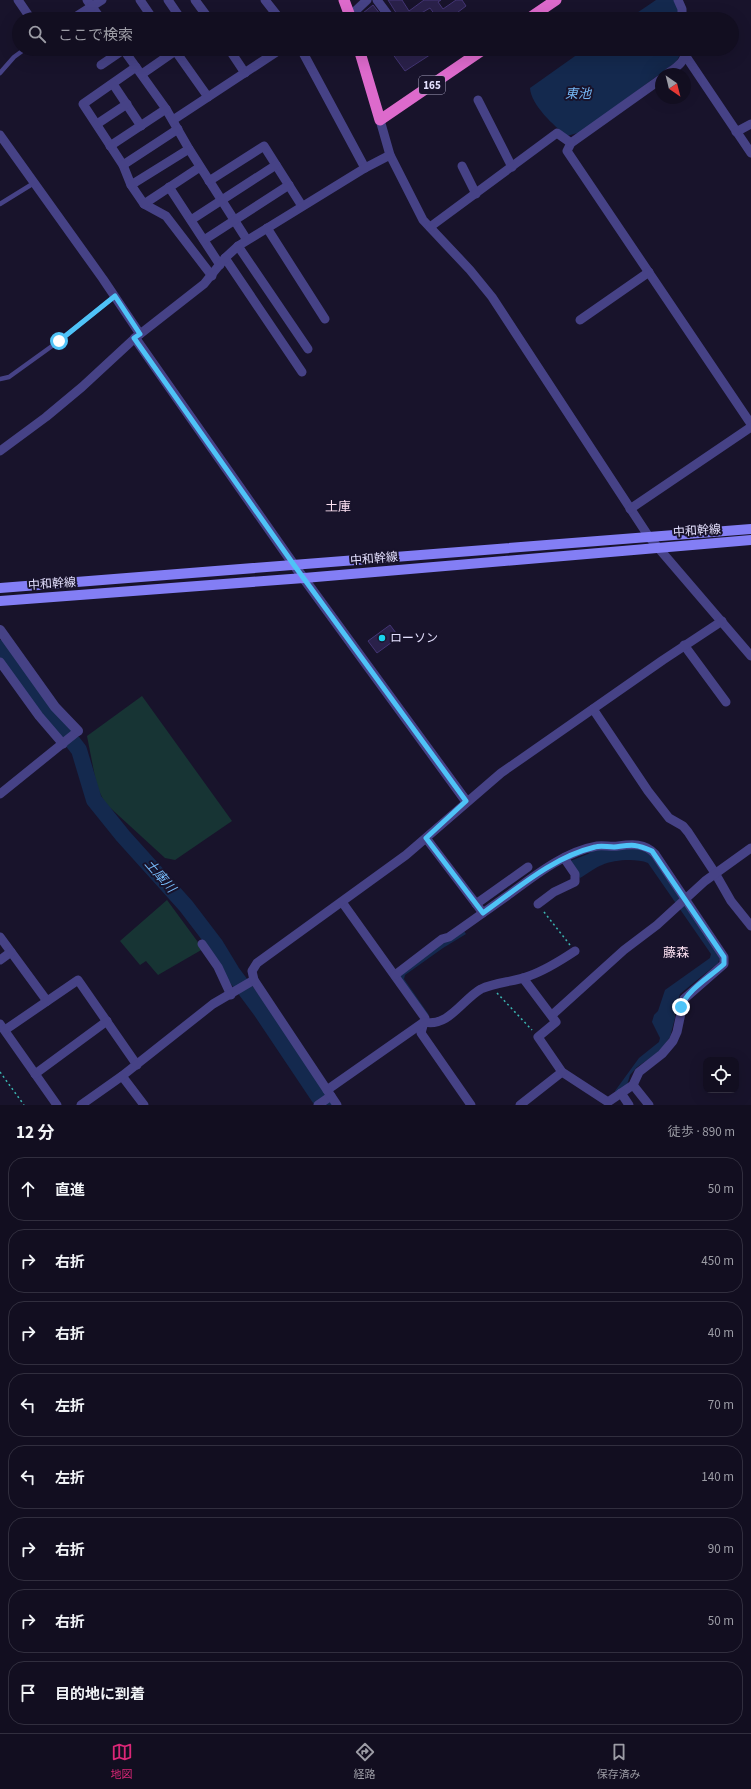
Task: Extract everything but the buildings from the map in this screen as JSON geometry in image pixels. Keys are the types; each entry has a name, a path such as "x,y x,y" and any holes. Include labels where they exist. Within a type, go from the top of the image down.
{"highway":[{"path":"344,0 348,12"},
{"path":"537,12 552,1"},
{"path":"361,56 380,120"},
{"name":"165","path":"380,120 474,56"}],"main road":[{"name":"中和幹線","path":"0,588 751,529"},
{"name":"中和幹線","path":"0,601 304,578 751,540"}],"street":[{"path":"18,0 26,12"},
{"path":"80,12 90,3 102,0"},
{"path":"140,0 148,12"},
{"path":"168,0 176,12"},
{"path":"196,0 204,12"},
{"path":"265,0 274,12"},
{"path":"355,12 367,0"},
{"path":"377,0 386,12"},
{"path":"678,0 682,12"},
{"path":"90,3 96,12"},
{"path":"101,65 113,56"},
{"path":"128,56 166,109 221,201 247,240"},
{"path":"165,56 113,84 84,104 123,165 131,185 144,204 166,216 212,276"},
{"path":"180,56 208,97"},
{"path":"234,56 245,73"},
{"path":"173,120 270,56"},
{"path":"305,56 365,168"},
{"path":"674,68 682,62 684,56"},
{"path":"688,56 751,153"},
{"path":"630,509 751,425 568,151 571,143 655,83"},
{"path":"113,84 141,126"},
{"path":"478,100 512,166"},
{"path":"97,124 127,104"},
{"path":"110,146 166,109"},
{"path":"380,120 390,155 418,212 492,297 657,548 751,656"},
{"path":"736,132 751,124"},
{"path":"123,165 178,129"},
{"path":"430,227 557,133 571,143"},
{"path":"0,135 115,296 137,336 294,565 466,801"},
{"path":"209,181 264,146 302,206"},
{"path":"131,185 189,149"},
{"path":"0,451 46,417 82,387 137,336 204,284 222,262 238,246 365,168 390,155"},
{"path":"191,220 276,165"},
{"path":"462,166 476,194"},
{"path":"144,204 200,167"},
{"path":"204,240 233,219 289,185"},
{"path":"170,187 204,240 222,262 302,372"},
{"path":"267,228 325,319"},
{"path":"238,246 308,349"},
{"path":"580,320 648,272"},
{"path":"337,1105 254,980 252,971 260,960 387,869 426,838 466,801 518,760 684,645 722,621"},
{"path":"0,630 55,707 78,731 0,794"},
{"path":"684,645 726,702"},
{"path":"0,662 39,716 63,744"},
{"path":"592,709 648,791 669,818 683,826 688,832 715,873 731,901 751,926"},
{"path":"426,838 483,913"},
{"path":"394,975 442,939 449,937 524,883 564,858 596,846 635,844 652,851 724,957 724,964 684,999 681,1007 677,1032 662,1054 639,1072 633,1084 608,1102 562,1072 538,1037 556,1022 523,978"},
{"path":"552,1015 624,950 657,925 685,898 715,873 751,848"},
{"path":"538,904 554,892 575,882 575,874 564,858"},
{"path":"476,904 528,867"},
{"path":"342,902 425,1018 421,1033 471,1105"},
{"path":"0,937 47,1001"},
{"path":"202,944 218,967 231,995"},
{"path":"318,1105 329,1093 424,1022 437,1022 445,1018 475,994 491,986 523,978 554,965 575,951"},
{"path":"0,960 11,952"},
{"path":"58,1105 2,1027 47,1001 78,980 137,1064"},
{"path":"81,1105 122,1076 213,1004 231,995 254,980"},
{"path":"35,1074 107,1021"},
{"path":"520,1105 562,1072"},
{"path":"122,1076 144,1105"},
{"path":"633,1084 649,1105"},
{"path":"621,1093 629,1105"}],"lane":[{"path":"0,73 15,56"},
{"path":"0,204 34,183"},
{"path":"0,379 9,377 15,373 59,341 115,296"}],"path":[{"path":"538,904 575,951"},
{"path":"491,986 502,1000 538,1037"},
{"path":"0,1072 24,1105"}],"green space":[{"path":"142,696 232,821 175,860 165,858 105,803 97,787 87,736"},
{"path":"167,900 203,949 158,975 146,961 140,965 120,941"}],"water":[{"path":"656,0 674,0 678,6 678,12 638,12"},
{"name":"東池","path":"575,56 679,56 676,62 668,68 655,68 655,77 581,132 567,136 544,115 531,95 530,88"},
{"path":"634,847 650,854 720,957 718,963 680,994 675,1010 675,1018 670,1037 659,1052 637,1067 630,1075 627,1085 617,1093 615,1091 639,1058 659,1042 660,1038 652,1022 654,1015 658,1011 665,990 710,958 711,954 648,863 643,861 625,860 607,863 593,869 580,878 570,861 588,854 597,848"},
{"path":"464,931 466,934 443,948 405,975 404,979 429,1015 426,1014 399,976 442,942"}],"waterway":[{"name":"土庫川","path":"0,648 79,750 94,800 123,836 186,906 215,944 232,972 261,1011 324,1105"}],"place":[{"name":"ローソン","path":"382,638"}],"district":[{"name":"土庫","path":"338,507"},
{"name":"藤森","path":"676,953"}],"route":[{"path":"59,341 115,296 140,334 134,338 294,565 466,801 426,838 483,913 524,883 559,861 568,856 596,846 611,847 635,844 652,851 655,854 724,957 724,964 690,993 684,999 681,1007"}]}
